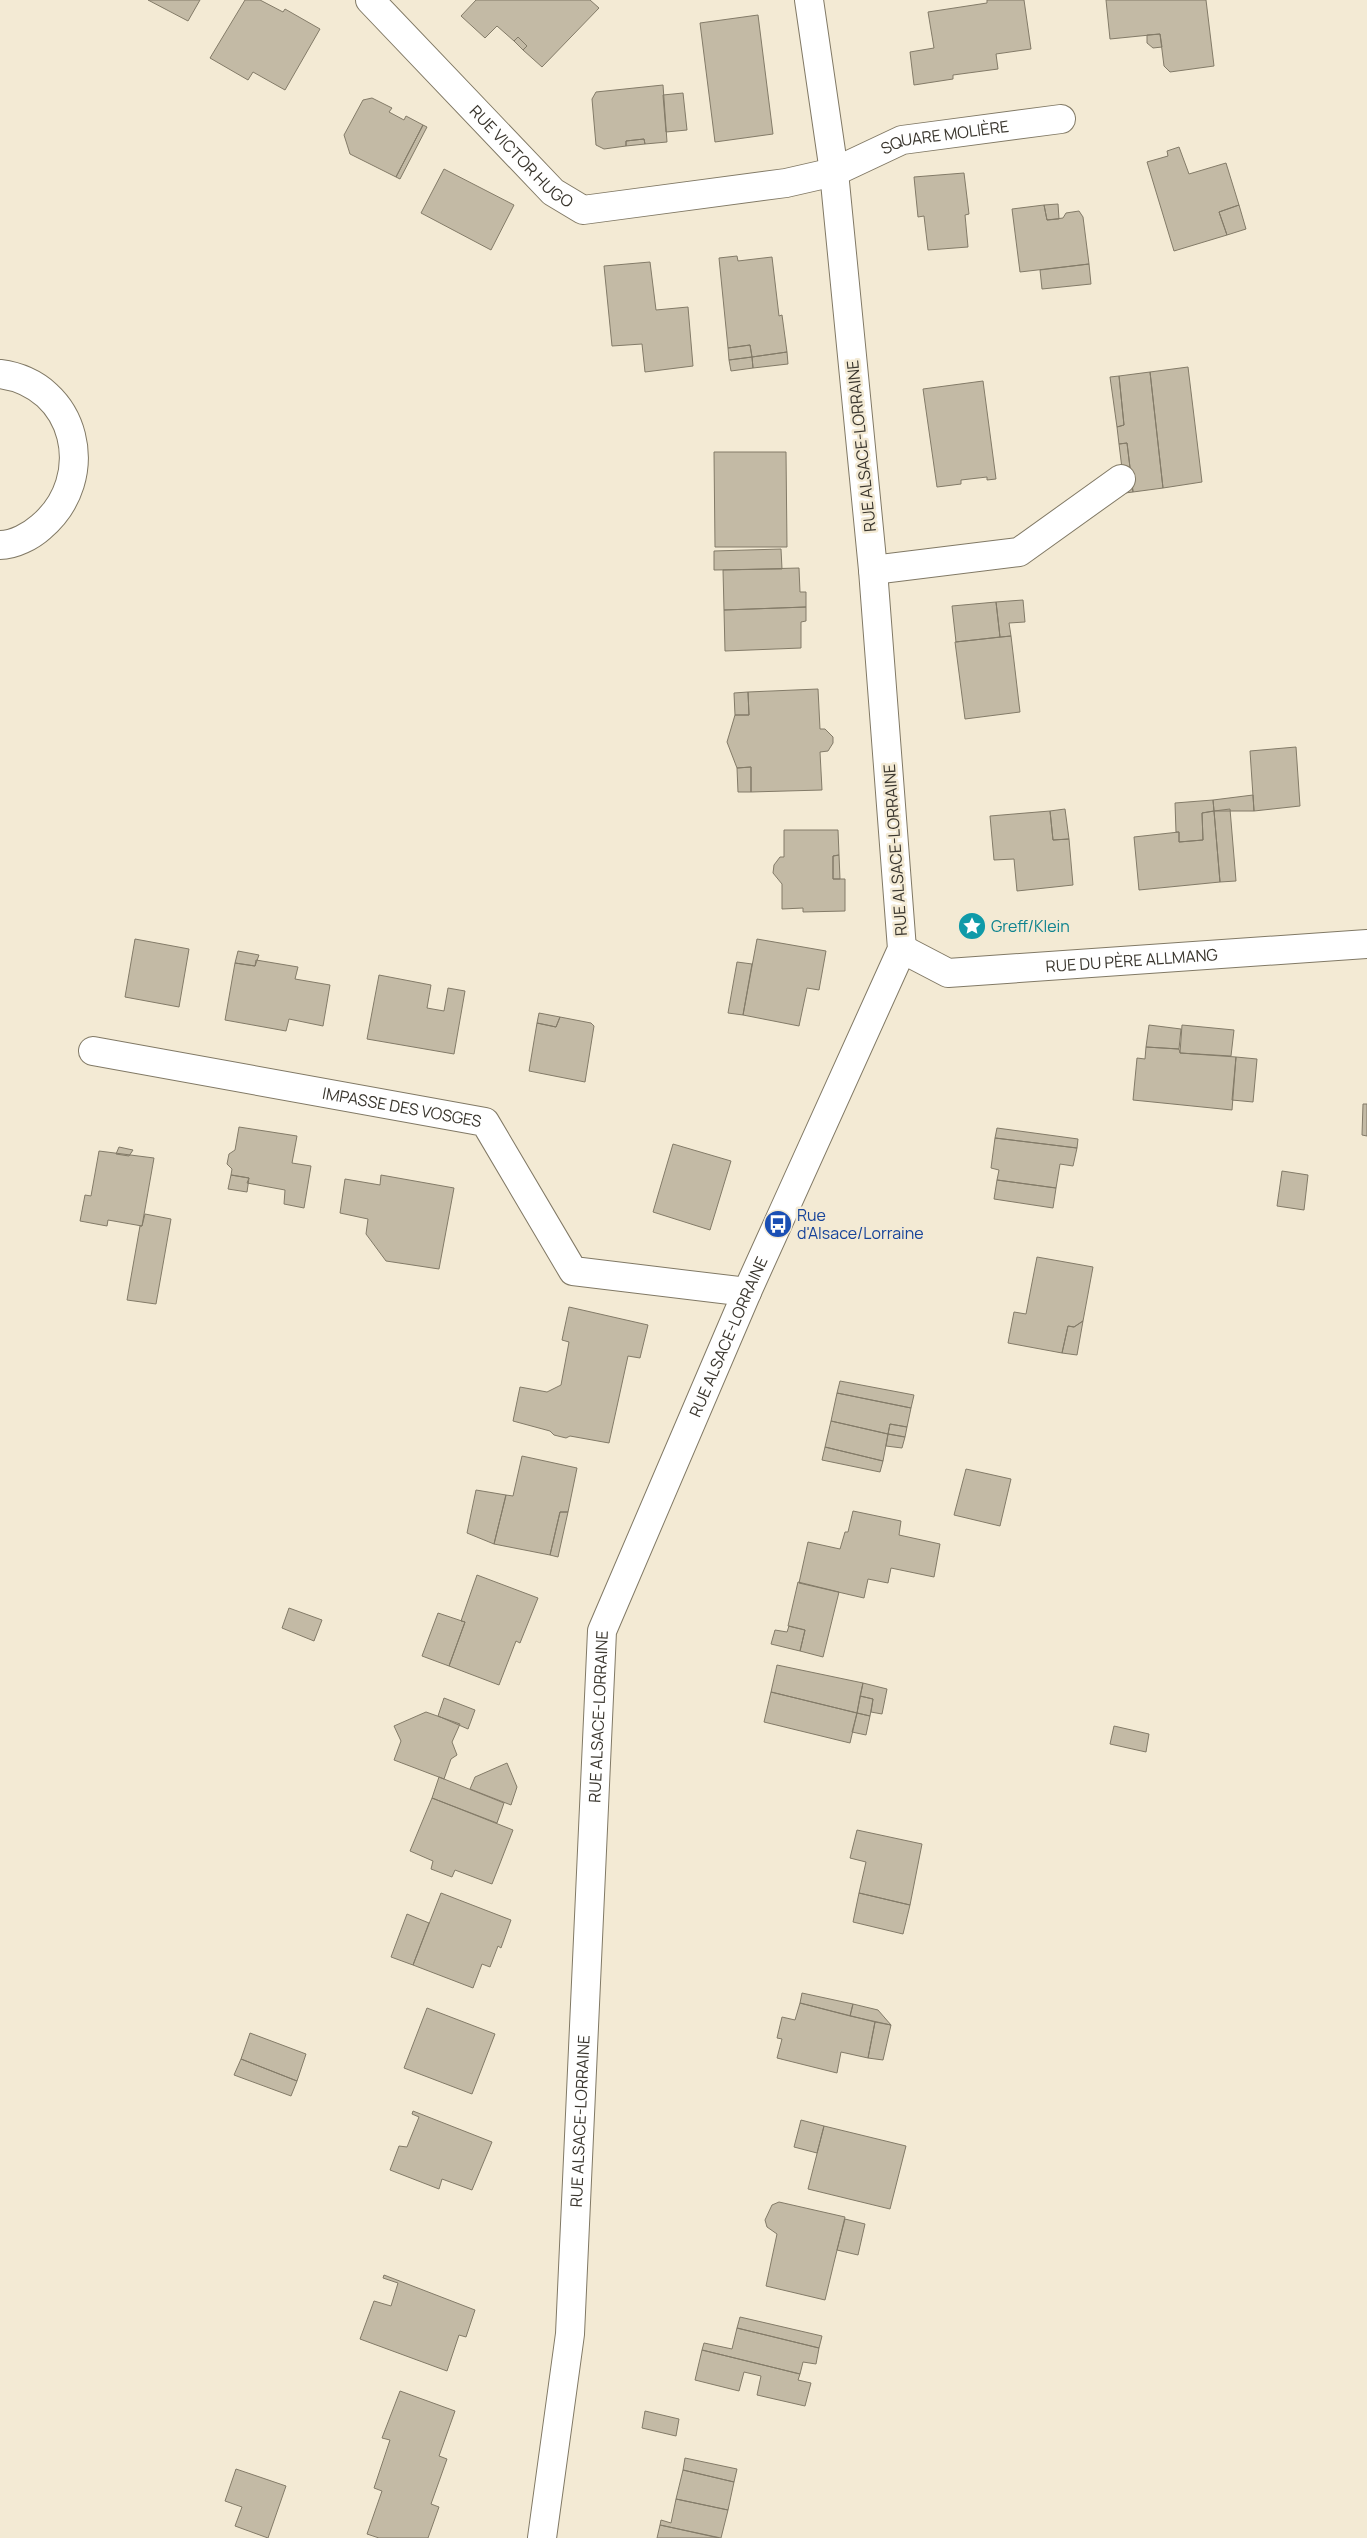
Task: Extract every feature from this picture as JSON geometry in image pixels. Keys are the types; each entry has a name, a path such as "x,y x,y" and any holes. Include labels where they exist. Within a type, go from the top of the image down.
{"street":[{"name":"RUE VICTOR HUGO","path":"370,0 553,192 583,210 786,183 834,172"},
{"name":"RUE ALSACE-LORRAINE","path":"542,2538 570,2334 602,1631 748,1292 902,949 873,570 834,172 809,0"},
{"name":"SQUARE MOLIÈRE","path":"834,172 902,140 1061,119"},
{"path":"0,374 14,375 40,388 60,409 72,435 75,464 68,491 54,516 32,535 0,545"},
{"path":"873,570 1019,552 1121,480"},
{"name":"RUE DU PÈRE ALLMANG","path":"902,949 948,973 1367,944"},
{"name":"IMPASSE DES VOSGES","path":"93,1051 486,1122 573,1271 748,1292"}],"building":[{"path":"148,0 200,0 188,21"},
{"path":"245,0 260,0 283,12 285,9 320,29 285,90 253,72 248,80 210,58"},
{"path":"476,0 590,0 599,8 542,67 523,50 527,46 518,37 514,41 497,26 485,38 461,16"},
{"path":"987,0 1024,0 1031,49 996,54 998,69 953,75 953,79 914,85 910,52 934,48 928,12 987,3"},
{"path":"1106,0 1206,0 1214,66 1170,72 1164,66 1160,34 1110,39"},
{"path":"758,15 773,134 715,142 700,23"},
{"path":"1160,34 1162,47 1153,48 1147,43 1147,35"},
{"path":"518,37 527,46 523,50 514,41"},
{"path":"663,85 667,142 645,144 644,139 626,141 626,146 604,149 596,145 592,99 596,92"},
{"path":"683,93 687,130 666,132 663,95"},
{"path":"372,98 392,108 389,112 404,120 406,116 423,125 396,177 350,154 344,135 363,100"},
{"path":"423,125 427,127 400,179 396,177"},
{"path":"644,139 645,144 626,146 626,141"},
{"path":"1179,147 1189,174 1226,163 1239,205 1219,212 1227,235 1174,251 1147,162 1168,156 1167,151"},
{"path":"444,169 514,205 491,250 421,213"},
{"path":"964,173 969,214 965,215 968,247 928,250 924,216 918,217 914,177"},
{"path":"1058,204 1059,219 1047,220 1044,205"},
{"path":"1044,205 1047,220 1063,218 1066,213 1079,211 1083,217 1089,264 1020,272 1012,209"},
{"path":"1239,205 1246,229 1227,235 1219,212"},
{"path":"737,256 738,261 772,257 779,316 782,315 787,352 752,357 750,345 728,348 719,258"},
{"path":"650,262 656,310 688,307 693,366 645,372 642,344 612,346 604,266"},
{"path":"1089,264 1091,284 1042,289 1040,270"},
{"path":"750,345 752,357 729,360 728,348"},
{"path":"787,352 788,364 753,368 752,357"},
{"path":"752,357 753,368 731,371 729,360"},
{"path":"1188,367 1202,482 1163,488 1150,372"},
{"path":"1150,372 1163,488 1133,492 1127,443 1119,444 1117,427 1124,425 1119,376"},
{"path":"1119,376 1124,425 1117,427 1110,377"},
{"path":"983,381 996,479 987,480 987,477 961,480 961,484 937,487 923,389"},
{"path":"1127,443 1133,492 1125,493 1119,444"},
{"path":"714,452 786,452 787,547 715,547"},
{"path":"781,549 782,569 714,570 714,551"},
{"path":"799,568 800,592 806,592 806,607 724,610 723,570"},
{"path":"1023,600 1025,622 1009,623 1011,636 1000,637 996,602"},
{"path":"996,602 1000,637 956,642 952,606"},
{"path":"806,607 806,621 801,622 801,648 725,651 724,610"},
{"path":"1011,636 1020,712 965,719 955,642"},
{"path":"818,689 820,729 825,729 833,737 833,743 828,751 820,752 822,790 751,792 751,767 737,768 727,742 735,715 749,715 748,692"},
{"path":"748,692 749,715 735,715 734,693"},
{"path":"1296,747 1300,806 1254,811 1250,751"},
{"path":"751,767 751,792 738,792 737,768"},
{"path":"1253,795 1254,811 1214,811 1213,800"},
{"path":"1213,800 1214,811 1202,813 1203,840 1179,842 1179,832 1176,832 1175,803"},
{"path":"1065,809 1069,839 1053,840 1050,811"},
{"path":"1230,809 1236,881 1220,882 1214,811"},
{"path":"1050,811 1053,840 1069,839 1073,885 1017,891 1014,859 994,860 990,816"},
{"path":"1214,811 1220,882 1139,890 1134,837 1179,832 1179,842 1203,840 1202,813"},
{"path":"784,830 838,830 839,855 833,856 833,879 845,879 845,911 803,912 803,908 782,909 782,884 773,873 774,865 780,857 784,857"},
{"path":"839,855 840,879 833,879 833,856"},
{"path":"135,939 189,949 179,1007 125,997"},
{"path":"757,939 826,951 819,990 807,988 799,1026 743,1015"},
{"path":"238,951 259,955 255,966 235,963"},
{"path":"256,960 298,967 295,979 330,985 323,1026 289,1019 286,1031 225,1020 235,963 255,966"},
{"path":"737,962 752,964 743,1015 728,1013"},
{"path":"379,975 431,985 427,1008 444,1011 448,988 465,991 454,1054 367,1039"},
{"path":"539,1013 560,1017 556,1027 537,1023"},
{"path":"560,1017 591,1023 594,1026 585,1082 529,1071 537,1023 556,1027"},
{"path":"1149,1025 1181,1029 1179,1049 1146,1047"},
{"path":"1182,1025 1234,1030 1231,1056 1180,1053"},
{"path":"1146,1047 1179,1049 1180,1053 1236,1057 1232,1110 1133,1100 1137,1058 1145,1059"},
{"path":"1236,1057 1257,1059 1253,1102 1232,1100"},
{"path":"1363,1104 1367,1104 1367,1136 1362,1135"},
{"path":"239,1127 297,1136 292,1163 311,1166 304,1208 284,1204 285,1190 247,1183 249,1178 231,1175 232,1169 227,1164 229,1154 235,1150"},
{"path":"997,1128 1078,1139 1077,1148 995,1138"},
{"path":"995,1138 1077,1148 1073,1166 1060,1164 1056,1188 997,1180 999,1170 991,1168"},
{"path":"673,1144 731,1161 710,1230 653,1212"},
{"path":"119,1147 133,1150 129,1156 116,1154"},
{"path":"99,1151 154,1158 142,1226 108,1220 107,1226 80,1221 85,1195 91,1196"},
{"path":"1282,1171 1308,1175 1304,1210 1277,1206"},
{"path":"231,1175 249,1178 247,1192 228,1189"},
{"path":"381,1175 454,1188 439,1269 386,1261 366,1234 368,1219 340,1213 345,1179 380,1185"},
{"path":"997,1180 1056,1188 1053,1208 994,1199"},
{"path":"145,1214 171,1219 156,1304 127,1300 140,1226 142,1226"},
{"path":"1037,1257 1093,1267 1083,1321 1074,1327 1068,1326 1062,1353 1008,1343 1014,1312 1026,1314"},
{"path":"569,1307 648,1325 640,1358 628,1356 609,1443 570,1436 566,1438 554,1435 550,1431 513,1421 520,1387 547,1392 561,1385 569,1342 562,1340"},
{"path":"1083,1321 1077,1355 1062,1353 1068,1326 1074,1327"},
{"path":"840,1381 914,1395 911,1408 837,1393"},
{"path":"837,1393 911,1408 907,1427 890,1424 888,1434 831,1421"},
{"path":"831,1421 888,1434 883,1461 825,1447"},
{"path":"890,1424 907,1427 905,1437 888,1434"},
{"path":"888,1434 905,1437 902,1448 886,1446"},
{"path":"825,1447 883,1461 880,1472 822,1460"},
{"path":"522,1456 577,1468 568,1512 560,1512 550,1555 494,1544 506,1495 513,1496"},
{"path":"966,1469 1011,1479 1000,1526 954,1515"},
{"path":"476,1490 506,1495 494,1544 467,1533"},
{"path":"853,1511 901,1521 899,1535 940,1544 934,1577 891,1568 888,1583 868,1579 864,1598 799,1583 808,1542 840,1549 845,1532 848,1532"},
{"path":"560,1512 568,1512 558,1557 550,1555"},
{"path":"477,1575 538,1598 520,1643 516,1641 499,1685 449,1666 465,1622 461,1621"},
{"path":"798,1582 839,1592 823,1657 800,1651 805,1630 788,1626"},
{"path":"289,1608 322,1620 314,1641 282,1628"},
{"path":"438,1613 465,1622 449,1666 422,1656"},
{"path":"789,1626 805,1630 800,1651 771,1644 775,1630 787,1632"},
{"path":"777,1665 863,1683 857,1713 771,1692"},
{"path":"863,1683 887,1689 882,1714 871,1712 873,1699 860,1696"},
{"path":"771,1692 857,1713 850,1743 764,1722"},
{"path":"860,1696 873,1699 870,1716 857,1713"},
{"path":"444,1698 475,1710 468,1729 438,1716"},
{"path":"426,1712 460,1724 452,1742 457,1755 451,1759 444,1779 394,1760 401,1741 394,1726"},
{"path":"857,1713 870,1716 866,1735 852,1732"},
{"path":"1114,1726 1149,1734 1146,1752 1110,1744"},
{"path":"507,1763 517,1787 511,1805 470,1789 475,1777"},
{"path":"439,1777 504,1803 497,1823 432,1798"},
{"path":"432,1798 513,1830 492,1884 455,1870 452,1877 431,1869 433,1861 410,1851"},
{"path":"857,1830 922,1844 910,1905 859,1893 866,1862 850,1858"},
{"path":"441,1893 511,1920 501,1948 498,1946 490,1967 482,1964 473,1988 413,1965"},
{"path":"859,1893 910,1905 903,1934 853,1922"},
{"path":"407,1914 429,1923 413,1965 391,1957"},
{"path":"802,1993 853,2004 850,2016 800,2003"},
{"path":"800,2003 875,2022 868,2058 841,2052 837,2073 777,2058 782,2039 777,2038 782,2017 795,2020"},
{"path":"853,2004 878,2010 891,2025 850,2016"},
{"path":"427,2008 495,2034 472,2094 404,2068"},
{"path":"875,2022 891,2025 883,2060 868,2058"},
{"path":"250,2033 306,2054 297,2081 241,2059"},
{"path":"241,2059 297,2081 291,2096 234,2075"},
{"path":"413,2111 492,2142 472,2190 442,2179 439,2189 390,2170 399,2146 407,2147 419,2117 412,2114"},
{"path":"801,2120 824,2126 817,2153 794,2147"},
{"path":"824,2126 906,2146 890,2209 808,2189"},
{"path":"779,2202 845,2217 825,2300 766,2286 777,2234 767,2227 765,2220 772,2205"},
{"path":"845,2219 865,2224 858,2255 837,2250"},
{"path":"384,2275 475,2310 466,2337 459,2335 447,2371 360,2339 374,2301 391,2306 398,2283 383,2278"},
{"path":"740,2317 822,2336 819,2348 737,2328"},
{"path":"737,2328 819,2348 816,2364 803,2362 800,2374 702,2350 704,2343 732,2349"},
{"path":"702,2350 800,2374 798,2380 811,2383 805,2406 757,2395 761,2376 744,2372 739,2391 695,2380"},
{"path":"400,2391 455,2411 439,2456 447,2459 431,2504 439,2507 428,2538 379,2538 367,2534 382,2491 374,2488 390,2440 382,2438"},
{"path":"645,2411 679,2419 676,2436 642,2428"},
{"path":"685,2458 737,2469 734,2482 683,2470"},
{"path":"236,2469 286,2486 268,2538 235,2526 242,2507 225,2501"},
{"path":"683,2470 734,2482 728,2510 676,2499"},
{"path":"676,2499 728,2510 721,2538 660,2525 661,2520 671,2523"},
{"path":"660,2525 719,2538 657,2538"}],"place":[{"name":"Greff/Klein","path":"972,926"},
{"name":"Rue d'Alsace/Lorraine","path":"778,1224"}]}
